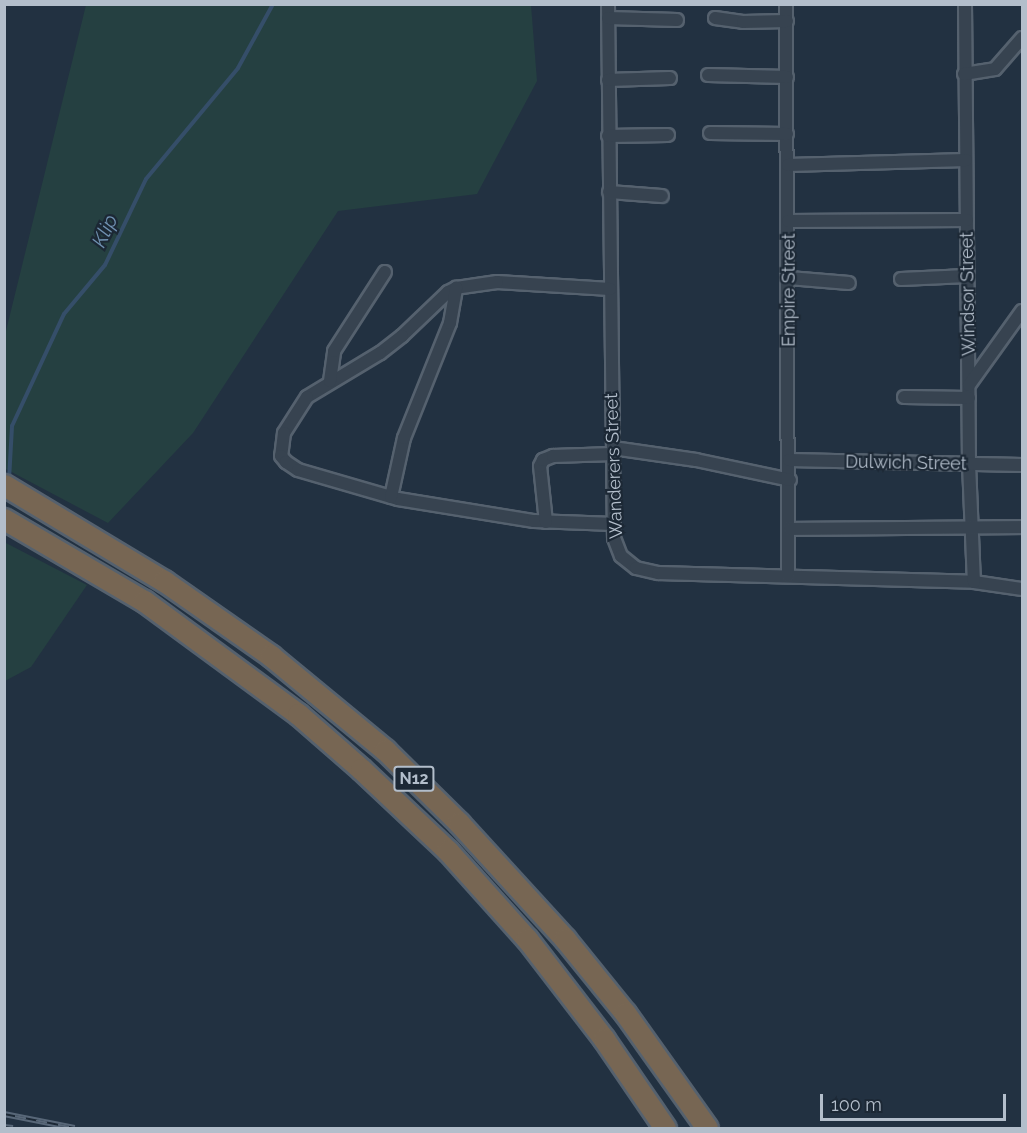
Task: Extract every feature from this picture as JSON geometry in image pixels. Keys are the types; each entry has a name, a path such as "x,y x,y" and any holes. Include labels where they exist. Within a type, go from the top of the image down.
{"highway":[{"name":"N12","path":"4,484 48,508 164,580 251,642 385,750 459,823 565,939 625,1013 706,1128"},
{"name":"N12","path":"4,519 144,601 298,714 361,769 448,851 512,922 604,1039 665,1128"}],"street":[{"name":"Wanderers Street","path":"608,4 614,538 621,556 636,568 645,571 974,582 1023,589"},
{"name":"Empire Street","path":"786,4 790,480 788,576"},
{"name":"Windsor Street","path":"965,4 969,464 974,582"},
{"path":"608,18 677,20"},
{"path":"715,18 743,22 787,21"},
{"path":"964,74 995,69 1023,38"},
{"path":"708,75 787,77"},
{"path":"608,80 670,78"},
{"path":"710,133 788,134"},
{"path":"608,136 668,135"},
{"path":"788,165 966,160"},
{"path":"609,192 662,195"},
{"path":"788,221 967,220"},
{"path":"330,381 334,351 385,272"},
{"path":"901,279 968,276"},
{"path":"789,278 849,283"},
{"path":"610,289 519,282 456,288 442,297 387,347 352,371 330,381 307,397 284,433 281,456 298,470 392,497 473,513 546,522 614,524"},
{"path":"392,497 404,438 450,323 456,288"},
{"path":"904,397 969,392 1023,311"},
{"path":"546,522 540,466 543,460 553,456 613,451 696,460 790,480"},
{"name":"Dulwich Street","path":"789,460 1023,465"},
{"path":"790,529 1023,527"}],"green space":[{"path":"86,5 531,5 537,81 477,194 338,211 193,433 108,523 4,468 5,335"},
{"path":"4,542 87,585 31,667 5,681"}],"waterway":[{"name":"Klip","path":"9,480 12,426 64,314 105,265 146,179 238,68 273,4"}],"railway":[{"path":"4,1114 75,1128"},
{"path":"4,1127 13,1128"}]}
